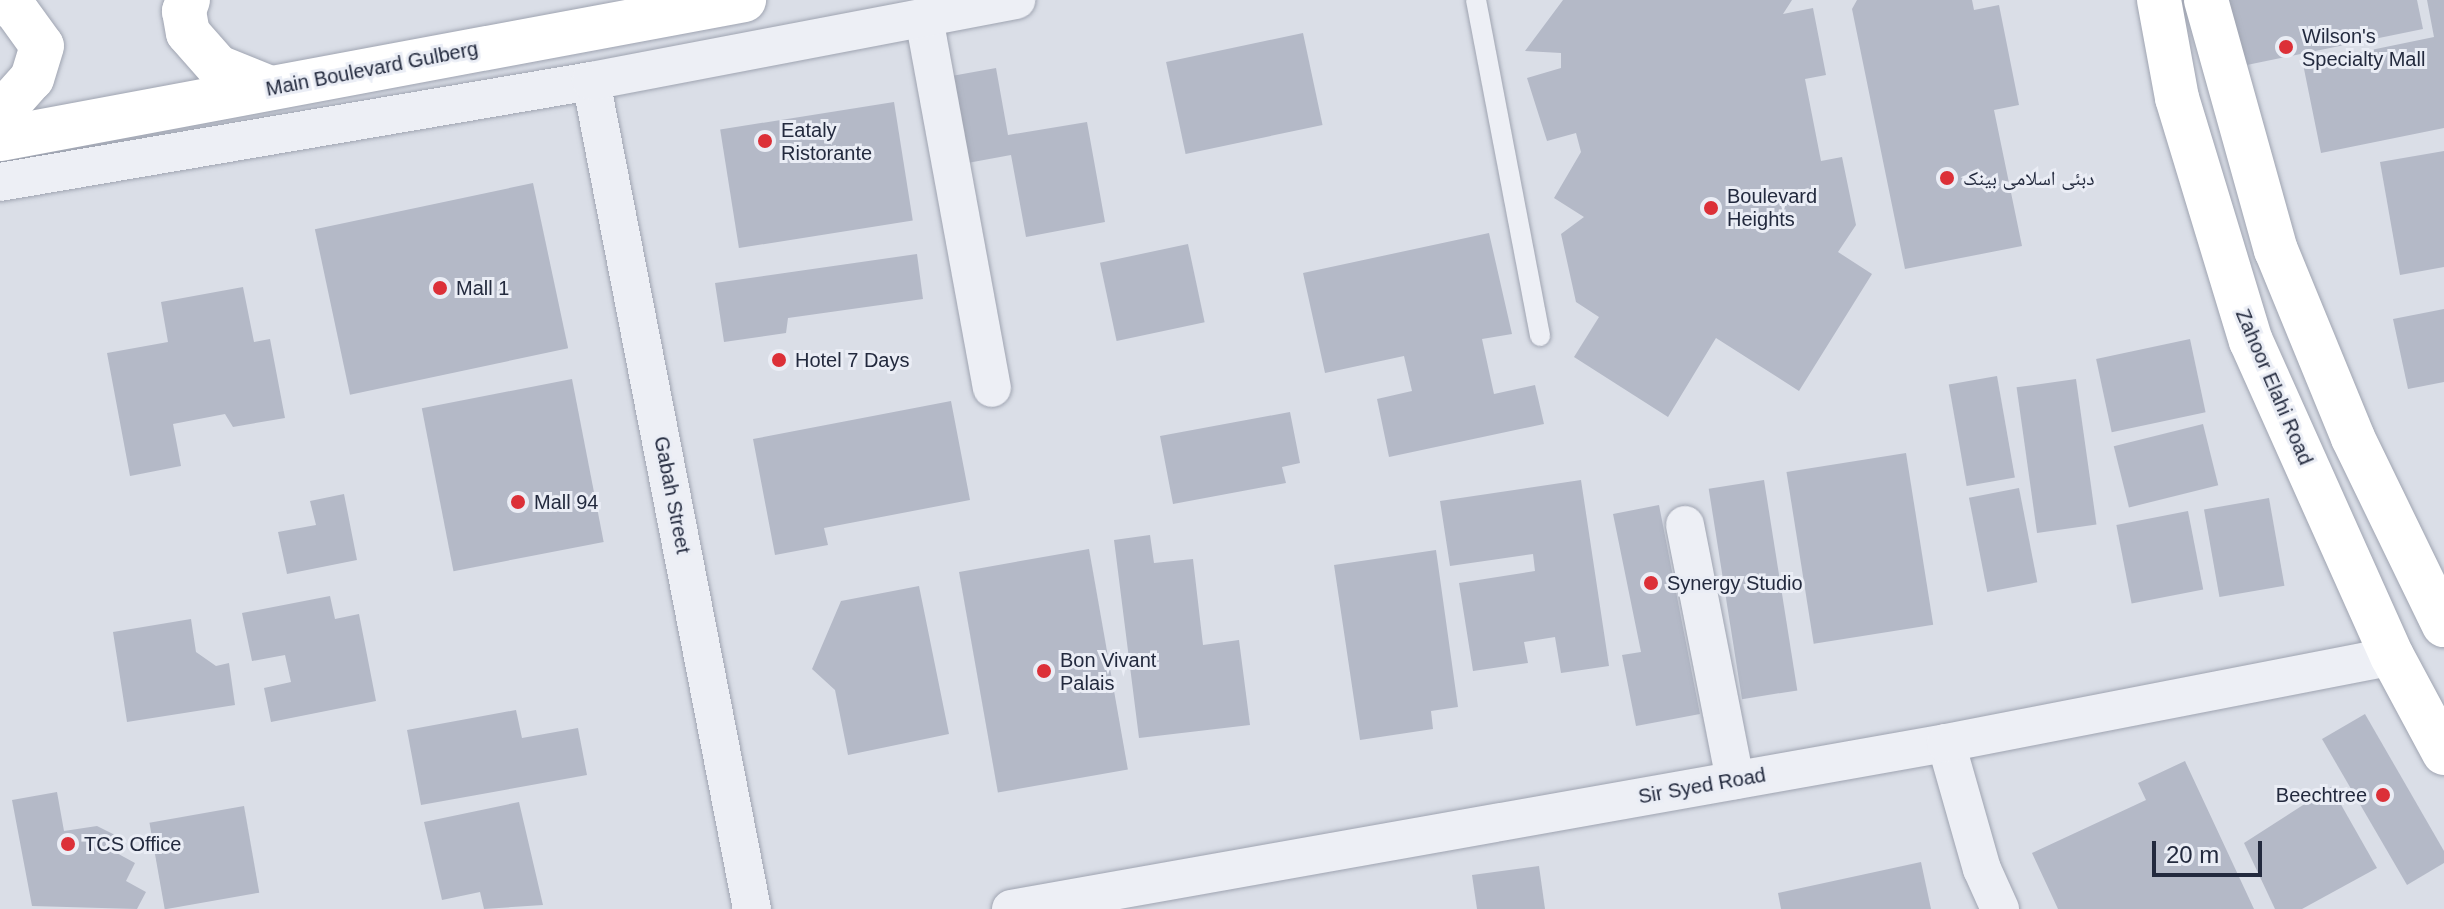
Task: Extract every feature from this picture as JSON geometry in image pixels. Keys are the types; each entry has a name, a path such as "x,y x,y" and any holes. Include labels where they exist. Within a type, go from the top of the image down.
{"main road":[{"path":"0,0 16,10 42,46 32,78 0,114"},
{"path":"188,0 184,11 188,33 218,67 270,88"},
{"name":"Main Boulevard Gulberg","path":"0,139 744,0"},
{"name":"Zahoor Elahi Road","path":"2159,0 2177,98 2251,341 2392,656 2444,753"},
{"path":"2206,0 2276,250 2353,438 2444,625"}],"street":[{"path":"0,182 591,81 1016,0"},
{"path":"924,18 992,388"},
{"name":"Gabah Street","path":"591,81 752,909"},
{"path":"1685,525 1735,780"},
{"name":"Sir Syed Road","path":"1020,908 1946,743 2392,656"},
{"path":"1946,743 1982,869 2000,909"}],"lane":[{"path":"1476,0 1540,336"}],"building":[{"name":"Boulevard Heights","path":"1563,0 1792,0 1783,14 1813,8 1826,75 1805,79 1821,161 1842,157 1856,225 1838,252 1872,274 1799,391 1716,338 1668,417 1574,357 1599,317 1576,302 1561,234 1584,217 1554,198 1581,152 1576,133 1547,141 1527,78 1561,68 1561,53 1525,51"},
{"name":"دبئی اسلامی بینک","path":"1857,0 1972,0 1974,10 1999,5 2019,105 1994,110 2022,246 1905,269 1852,9"},
{"name":"Wilson's Specialty Mall","path":"2229,0 2417,0 2423,29 2242,66"},
{"path":"2427,0 2444,0 2444,128 2321,153 2303,64 2434,37"},
{"path":"1303,33 1323,125 1186,154 1166,62"},
{"path":"996,68 1008,135 1087,122 1105,222 1026,237 1011,155 962,164 946,77"},
{"path":"894,102 913,221 739,248 720,130"},
{"path":"2444,151 2444,267 2400,275 2380,162"},
{"name":"Mall 1","path":"533,183 568,348 350,395 315,229"},
{"path":"1489,233 1512,334 1482,339 1494,394 1535,385 1544,424 1389,457 1377,399 1412,391 1404,356 1325,373 1303,273"},
{"path":"1188,244 1205,322 1117,341 1100,263"},
{"path":"917,254 923,299 788,318 786,333 724,342 715,283"},
{"path":"243,287 254,342 270,339 285,418 233,427 225,414 173,424 181,466 130,476 107,353 168,342 161,302"},
{"path":"2444,309 2444,382 2408,389 2393,319"},
{"path":"2190,339 2206,412 2112,432 2096,359"},
{"path":"1997,376 2015,477 1967,486 1949,385"},
{"name":"Mall 94","path":"572,379 604,542 453,571 422,408"},
{"path":"2076,379 2096,525 2037,533 2017,387"},
{"path":"951,401 970,500 824,528 828,545 775,555 753,439"},
{"path":"1290,412 1300,463 1282,467 1286,483 1173,504 1160,436"},
{"path":"2203,424 2218,485 2129,507 2114,446"},
{"path":"1906,453 1933,625 1814,644 1786,472"},
{"path":"1581,480 1609,666 1561,673 1555,637 1524,642 1528,663 1473,671 1459,583 1535,571 1533,554 1450,566 1440,501"},
{"path":"1764,480 1797,690 1742,699 1709,489"},
{"path":"2019,488 2037,582 1987,592 1969,498"},
{"path":"344,494 357,560 287,574 278,532 316,525 310,501"},
{"path":"2269,498 2284,586 2219,597 2204,509"},
{"name":"Synergy Studio","path":"1659,505 1700,714 1636,726 1622,655 1641,652 1613,514"},
{"path":"2188,511 2203,590 2132,603 2116,525"},
{"path":"1150,535 1154,563 1193,559 1203,645 1239,640 1250,725 1139,738 1114,540"},
{"name":"Bon Vivant Palais","path":"1089,549 1128,770 998,793 959,572"},
{"path":"1436,550 1458,707 1431,711 1433,729 1360,740 1334,565"},
{"path":"919,586 949,734 848,755 835,690 812,669 841,601"},
{"path":"330,596 335,619 359,614 376,701 271,722 264,688 291,682 285,655 252,661 242,613"},
{"path":"191,619 196,652 216,666 229,663 235,705 127,722 113,632"},
{"path":"516,710 522,738 578,728 587,775 421,805 407,730"},
{"name":"Beechtree","path":"2365,714 2444,851 2444,863 2407,885 2322,739"},
{"path":"2185,761 2254,909 2058,909 2032,853 2146,800 2138,783"},
{"path":"2331,787 2377,868 2302,909 2275,909 2244,843"},
{"name":"TCS Office","path":"57,792 64,831 97,826 119,837 113,851 135,863 126,881 146,892 137,909 32,906 12,800"},
{"path":"519,802 543,905 484,909 480,892 442,900 424,822"},
{"path":"244,806 259,893 165,909 149,823"},
{"path":"1921,862 1931,909 1781,909 1778,893"},
{"path":"1539,866 1545,909 1477,909 1472,875"}],"place":[{"name":"Wilson's Specialty Mall","path":"2286,47"},
{"name":"Eataly Ristorante","path":"765,141"},
{"name":"دبئی اسلامی بینک","path":"1947,178"},
{"name":"Boulevard Heights","path":"1711,208"},
{"name":"Mall 1","path":"440,288"},
{"name":"Hotel 7 Days","path":"779,360"},
{"name":"Mall 94","path":"518,502"},
{"name":"Synergy Studio","path":"1651,583"},
{"name":"Bon Vivant Palais","path":"1044,671"},
{"name":"Beechtree","path":"2383,795"},
{"name":"TCS Office","path":"68,844"}]}
